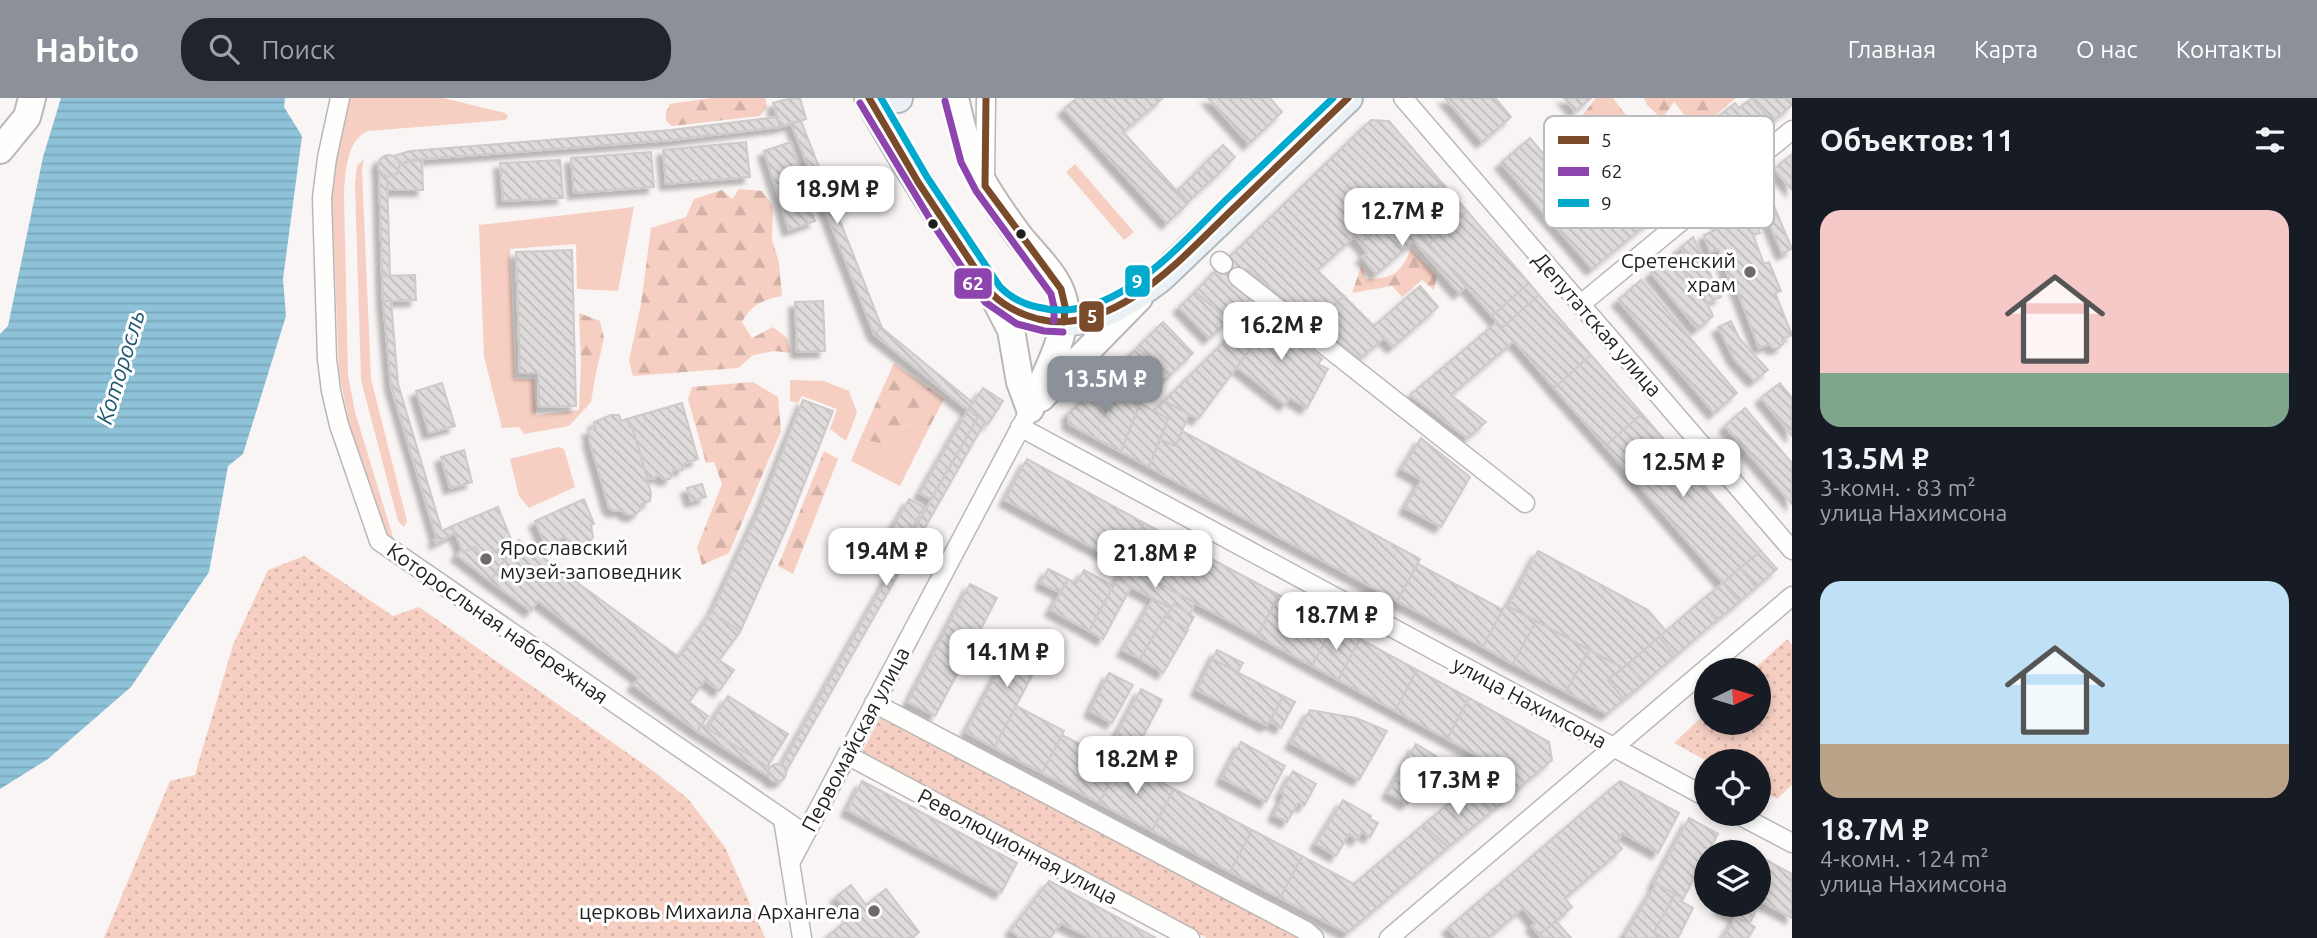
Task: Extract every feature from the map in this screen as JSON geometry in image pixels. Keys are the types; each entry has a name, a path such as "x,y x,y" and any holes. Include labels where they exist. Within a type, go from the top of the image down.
{"main road":[{"path":"869,98 942,219 993,295 1021,314 1046,321 1065,322"},
{"name":"Первомайская улица","path":"1065,322 1091,317 1126,302 1161,276 1348,98"}],"street":[{"path":"0,150 27,117 32,98"},
{"name":"Которосльная набережная","path":"340,98 327,158 322,198 327,359 339,425 379,541 805,834"},
{"path":"955,98 971,158 985,186 1061,289 1065,306 1065,322 1051,362 1025,418"},
{"path":"985,186 986,98"},
{"name":"Депутатская улица","path":"1403,98 1792,550"},
{"path":"1774,145 1792,130"},
{"path":"1581,304 1674,228"},
{"name":"Первомайская улица","path":"790,863 1025,418 1161,276"},
{"path":"1238,277 1525,503"},
{"path":"993,295 1011,330 1025,418"},
{"name":"улица Нахимсона","path":"1025,418 1037,423 1058,448 1694,791"},
{"path":"1389,938 1792,596"},
{"path":"874,703 1306,931 1314,938"},
{"name":"Революционная улица","path":"847,755 1190,938"},
{"path":"783,819 802,938"},
{"path":"1760,826 1792,843"}],"green space":[{"path":"350,98 443,98 508,116 506,120 368,131 355,142 348,159 344,195 348,375 355,412 393,537 390,539 382,532 349,422 339,373 332,199"},
{"path":"711,98 765,98 767,107 760,116 672,126 666,121 670,104"},
{"path":"1596,98 1613,98 1627,116 1582,116"},
{"path":"1644,98 1736,98 1714,116 1686,116 1674,102 1664,116 1659,116 1647,105"},
{"path":"364,159 362,170 371,379 407,521 404,527 398,521 361,380 355,185 357,166"},
{"path":"1075,164 1134,232 1124,240 1066,172"},
{"path":"739,189 762,191 773,206 772,240 779,262 782,296 759,304 742,322 752,338 773,327 787,338 791,353 774,351 753,355 738,368 633,376 629,361 641,304 651,228 686,217 694,199 722,190 732,199"},
{"path":"634,207 618,291 577,289 576,244 510,249 515,379 534,379 536,415 579,410 581,363 595,378 591,402 569,426 524,434 519,427 502,428 484,357 479,225"},
{"path":"1411,249 1437,276 1434,290 1422,280 1402,297 1392,286 1352,293 1362,264 1366,279 1383,278 1399,270"},
{"path":"579,313 600,321 604,338 595,378 581,363"},
{"path":"894,363 944,399 929,428 905,424 888,445 860,439"},
{"path":"790,380 824,381 849,391 857,413 846,441 830,429 837,409 802,396 798,403 790,401"},
{"path":"753,382 778,397 781,431 729,553 702,565 697,548 722,484 714,462 706,463 688,399 692,387"},
{"path":"905,424 929,428 900,486 851,461 860,439 888,445"},
{"path":"558,447 564,449 575,487 529,508 519,496 510,459"},
{"path":"824,451 838,459 793,574 778,566"},
{"path":"304,556 393,616 419,607 656,773 688,799 725,847 765,938 104,938 170,781 195,775 233,645 268,570"},
{"path":"1787,639 1792,645 1792,785 1777,799 1771,796 1771,749 1694,749 1694,754 1674,743 1694,724 1694,735 1771,735 1771,658 1766,658"},
{"path":"880,718 1307,938 1207,938 868,757 862,752"}],"water":[{"name":"Которосль","path":"61,98 285,98 284,107 302,136 283,279 286,316 243,454 228,466 209,572 131,687 48,759 0,789 0,334 8,326 43,157"}],"building":[{"path":"800,98 806,119 780,127 773,103"},
{"path":"1077,98 1163,98 1123,132 1188,203 1167,223 1064,109"},
{"path":"1208,98 1270,98 1282,112 1249,144"},
{"path":"1445,98 1495,98 1511,117 1482,142"},
{"path":"1564,98 1591,98 1575,111"},
{"path":"1752,98 1767,116 1719,116 1735,103 1739,108"},
{"path":"1752,98 1792,98 1792,105 1774,120 1774,116 1767,116"},
{"path":"777,117 780,127 672,140 412,160 400,164 393,156 410,151 671,130"},
{"path":"1371,120 1389,121 1442,183 1405,215 1402,212 1360,243 1354,237 1317,270 1344,296 1314,323 1247,269 1234,281 1218,268"},
{"path":"801,121 882,328 874,334 791,123"},
{"path":"1530,138 1544,155 1544,213 1501,163"},
{"path":"746,142 750,177 666,184 663,150"},
{"path":"791,142 815,221 789,230 764,151"},
{"path":"1223,145 1235,157 1213,179 1201,167"},
{"path":"651,152 654,187 574,193 571,158"},
{"path":"1792,154 1792,190 1774,169"},
{"path":"389,155 397,158 400,166 397,174 389,177 381,174 378,166 381,158"},
{"path":"422,159 423,190 387,190 387,177 397,174 400,164"},
{"path":"560,160 563,198 503,201 500,163"},
{"path":"1202,167 1212,179 1188,202 1178,190"},
{"path":"379,170 387,177 390,276 382,276"},
{"path":"1442,183 1467,211 1429,244 1405,215"},
{"path":"1774,206 1792,249 1782,254 1771,228 1774,228"},
{"path":"1467,211 1529,283 1492,316 1429,244"},
{"path":"1402,212 1466,287 1459,293 1414,241 1376,274 1362,257 1367,253 1360,243"},
{"path":"1557,228 1641,228 1592,269"},
{"name":"Сретенский храм","path":"1720,228 1758,228 1760,233 1753,235 1764,264 1769,262 1781,291 1775,293 1792,335 1782,339 1783,344 1779,348 1773,348 1770,344 1759,348 1718,249 1710,252 1704,235"},
{"path":"1693,237 1721,297 1707,303 1697,282 1690,285 1678,258 1684,252 1681,247"},
{"path":"572,250 576,406 539,407 538,373 520,373 516,252"},
{"path":"1675,252 1690,285 1697,282 1713,316 1697,329 1651,273"},
{"path":"1218,268 1252,297 1229,320 1195,292"},
{"path":"415,275 416,300 383,301 382,276"},
{"path":"1641,280 1737,393 1714,413 1618,300"},
{"path":"1529,283 1539,295 1502,328 1492,316"},
{"path":"1420,286 1438,307 1393,347 1384,338 1360,359 1314,323 1344,296 1374,326"},
{"path":"1195,292 1229,320 1209,338 1179,307"},
{"path":"1539,295 1591,355 1554,388 1514,341 1451,395 1486,422 1467,438 1410,395 1497,322 1502,328"},
{"path":"383,301 391,301 398,384 442,531 452,526 455,533 436,543 391,385"},
{"path":"823,301 825,351 797,352 795,302"},
{"path":"1259,309 1322,359 1318,364 1328,369 1307,408 1290,398 1285,405 1237,367 1256,341 1238,328"},
{"path":"1731,321 1739,338 1768,370 1754,381 1734,359 1718,327"},
{"path":"1163,322 1193,353 1170,375 1137,348"},
{"path":"882,328 973,403 968,410 874,334"},
{"path":"1238,328 1256,341 1198,419 1164,401"},
{"path":"1137,348 1170,375 1146,398 1107,377"},
{"path":"1591,355 1642,414 1605,446 1554,388"},
{"path":"1101,382 1140,403 1121,452 1069,424 1068,414"},
{"path":"442,383 455,426 429,433 416,391"},
{"path":"1780,383 1792,398 1792,436 1761,398"},
{"path":"983,388 1003,401 988,424 968,410"},
{"path":"803,400 833,411 789,522 740,632 712,612 760,509"},
{"path":"1164,401 1189,414 1176,446 1160,440 1168,419 1153,411"},
{"path":"682,403 698,459 685,463 682,470 674,469 670,479 663,479 658,474 649,479 632,426 630,427 627,419"},
{"path":"1140,403 1168,419 1149,467 1121,452"},
{"path":"1745,408 1792,463 1792,504 1725,426"},
{"path":"968,410 978,417 931,499 920,493"},
{"path":"1642,414 1761,551 1723,583 1605,446"},
{"path":"611,415 619,415 621,421 627,419 630,427 632,426 651,493 650,501 642,504 635,515 609,508 589,439 588,430 596,428 594,422"},
{"path":"978,417 985,422 785,773 781,766"},
{"path":"1182,431 1420,559 1397,601 1149,467 1160,440 1176,446"},
{"path":"1421,438 1470,477 1441,527 1405,508 1421,480 1402,469"},
{"path":"464,450 472,482 450,488 441,457"},
{"path":"1027,459 1144,523 1122,564 1005,500"},
{"path":"702,484 706,497 691,501 687,488"},
{"path":"584,499 594,524 591,525 593,537 590,542 579,547 573,546 565,537 546,546 535,521"},
{"path":"909,499 924,507 905,541 890,533"},
{"path":"498,507 514,547 509,553 503,548 480,558 476,547 463,552 452,526"},
{"path":"1144,523 1279,595 1257,636 1122,564"},
{"path":"519,540 679,657 712,612 740,632 719,660 734,670 719,691 705,680 689,702 708,716 697,731 633,685 639,678 538,601 531,611 490,581"},
{"path":"476,547 480,558 503,548 509,553 490,581 457,555 462,549 463,552"},
{"path":"1538,551 1648,610 1666,631 1623,668 1508,606"},
{"path":"1761,551 1777,569 1756,587 1740,568"},
{"path":"1418,564 1503,610 1483,647 1397,601"},
{"path":"1125,565 1195,603 1190,614 1174,604 1172,609 1117,579"},
{"path":"1740,568 1756,587 1739,602 1723,583"},
{"path":"1048,569 1068,579 1061,593 1041,583"},
{"path":"1084,570 1113,586 1089,631 1051,610 1068,579 1076,584"},
{"path":"1117,579 1131,587 1103,639 1089,631"},
{"path":"1723,583 1739,602 1717,620 1701,601"},
{"path":"970,584 997,598 935,716 908,702"},
{"path":"1279,595 1334,625 1312,666 1257,636"},
{"path":"1153,599 1172,609 1140,659 1123,650"},
{"path":"1701,601 1717,620 1675,656 1659,637"},
{"path":"1174,604 1194,617 1187,629 1166,617"},
{"path":"1505,605 1536,621 1513,664 1483,647"},
{"path":"1165,616 1188,630 1163,673 1140,659"},
{"path":"1536,621 1589,650 1566,692 1513,664"},
{"path":"1334,625 1360,639 1338,680 1312,666"},
{"path":"1020,630 1048,645 994,748 966,732"},
{"path":"1659,637 1675,656 1644,683 1628,664"},
{"path":"1360,639 1417,670 1395,711 1338,680"},
{"path":"1217,650 1243,663 1238,672 1212,659"},
{"path":"1589,650 1623,668 1608,680 1624,699 1607,714 1566,692"},
{"path":"1212,659 1283,696 1267,726 1197,690"},
{"path":"1628,664 1644,683 1624,699 1608,680"},
{"path":"1417,670 1469,698 1447,739 1395,711"},
{"path":"1109,673 1133,685 1112,723 1090,711"},
{"path":"1141,689 1162,700 1128,765 1107,753"},
{"path":"728,696 788,734 767,767 707,729"},
{"path":"1283,696 1295,702 1281,728 1270,722"},
{"path":"1469,698 1549,742 1552,760 1492,811 1471,785 1495,765 1447,739"},
{"path":"1016,706 1064,731 1042,773 994,748"},
{"path":"1310,710 1356,718 1387,731 1359,780 1291,743"},
{"path":"702,725 770,768 768,776 697,731"},
{"path":"1062,735 1091,750 1093,746 1121,761 1099,803 1042,773"},
{"path":"1241,742 1285,766 1266,802 1222,778"},
{"path":"1416,744 1436,756 1407,804 1388,793"},
{"path":"1121,761 1174,789 1152,831 1099,803"},
{"path":"777,764 783,767 786,773 783,779 777,782 771,779 768,773 771,767"},
{"path":"1293,771 1316,784 1304,806 1298,803 1287,822 1274,815 1284,795 1281,793"},
{"path":"862,781 1017,863 1001,893 847,810"},
{"path":"1620,781 1679,813 1658,853 1622,833 1617,843 1622,849 1565,898 1572,907 1539,935 1532,926 1535,923 1523,908 1488,938 1456,938 1448,928"},
{"path":"1471,785 1492,811 1448,847 1423,825"},
{"path":"1174,789 1252,830 1230,872 1152,831"},
{"path":"1343,800 1378,823 1370,837 1362,832 1357,840 1349,834 1336,856 1316,844"},
{"path":"1689,818 1694,821 1694,826 1704,826 1718,834 1715,840 1694,840 1694,879 1683,899 1654,883"},
{"path":"1423,825 1448,847 1347,933 1280,898 1302,856 1354,884"},
{"path":"1252,830 1302,856 1280,898 1230,872"},
{"path":"1771,863 1792,874 1792,918 1771,906"},
{"path":"1049,881 1156,938 1090,938 1061,923 1050,938 1020,938 1011,930"},
{"path":"1656,884 1675,894 1654,932 1664,938 1627,938 1625,935"},
{"name":"церковь Михаила Архангела","path":"851,885 866,905 886,889 919,932 913,938 831,938 829,935 852,916 836,897"},
{"path":"1675,894 1693,908 1678,938 1664,938 1654,932"},
{"path":"1736,917 1753,917 1749,924"},
{"path":"1736,917 1755,927 1748,938 1723,938"},
{"path":"1556,921 1571,938 1542,938 1539,935"}],"transit line":[{"name":"5","path":"869,98 918,182 992,294 1025,315 1038,319 1067,321 1095,316 1122,304 1148,287 1173,267 1348,98"},
{"name":"9","path":"881,98 927,177 1000,287 1027,304 1065,310 1092,305 1118,294 1143,278 1333,98"},
{"name":"5","path":"986,98 985,186 1061,289 1065,306 1064,322"},
{"name":"62","path":"945,101 961,162 976,191 1051,294 1054,321"},
{"name":"62","path":"860,103 933,224 985,302 1017,324 1044,331 1063,332"}],"place":[{"name":"Сретенский храм","path":"1750,272"},
{"name":"Ярославский музей-заповедник","path":"486,559"},
{"name":"церковь Михаила Архангела","path":"874,911"}]}
